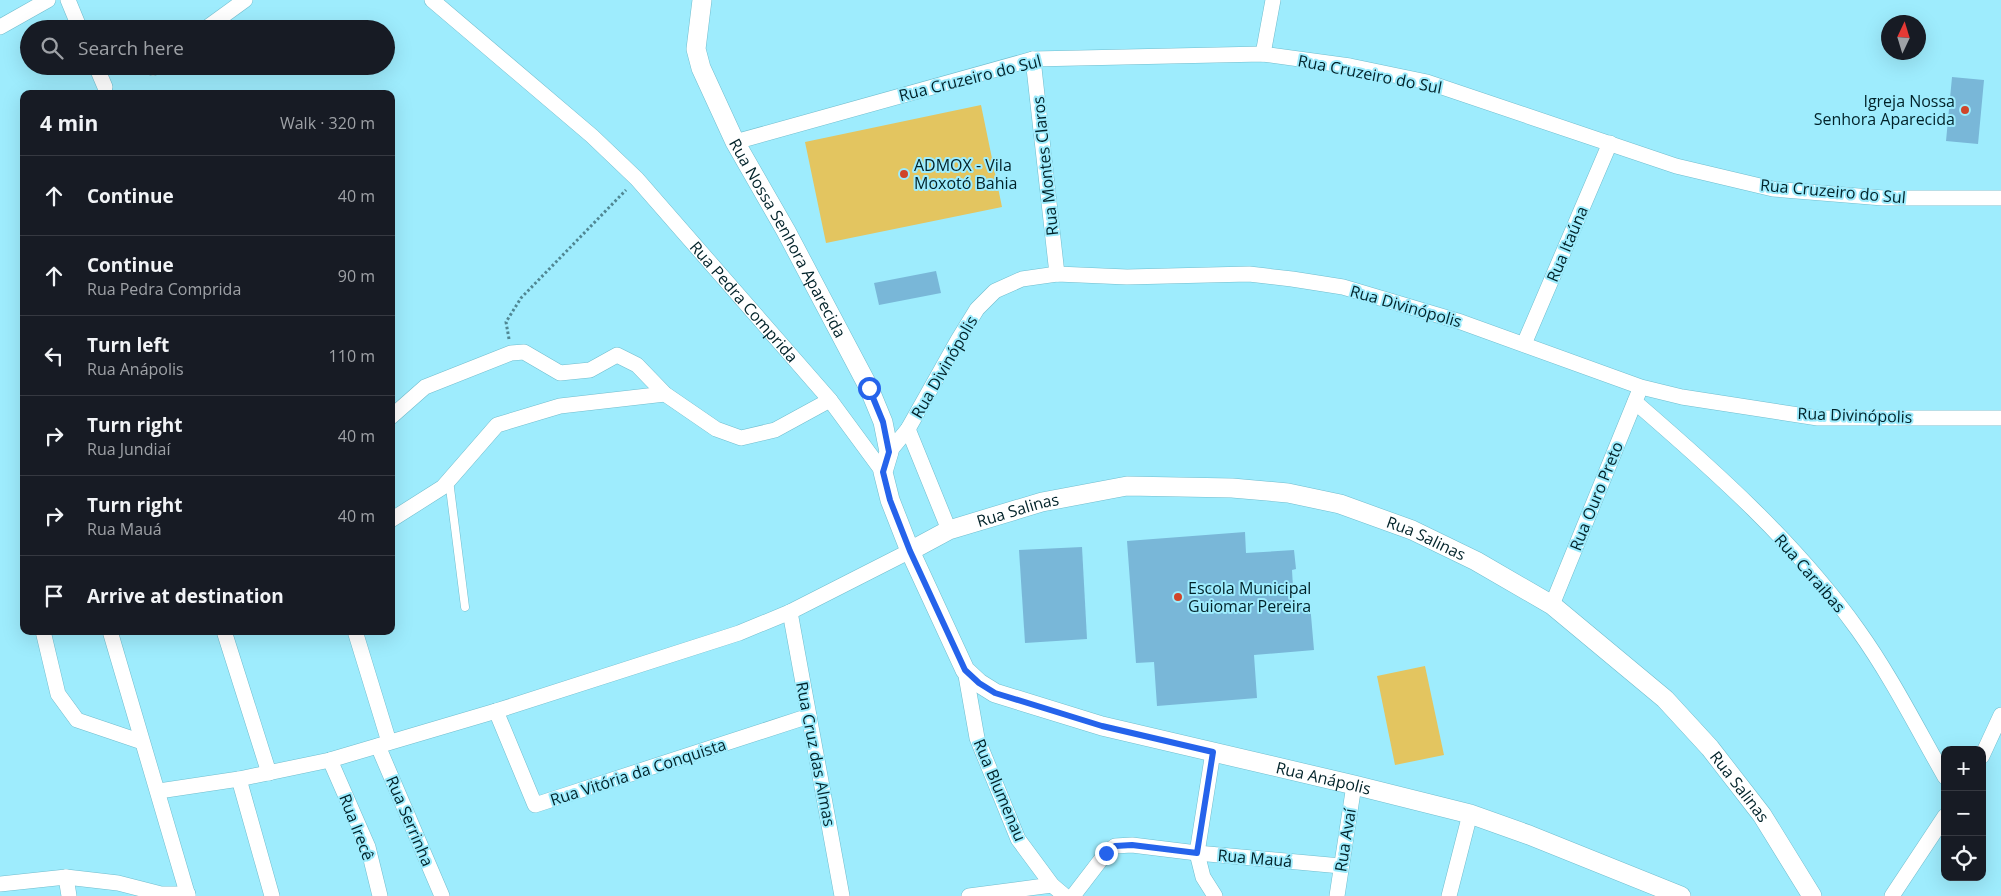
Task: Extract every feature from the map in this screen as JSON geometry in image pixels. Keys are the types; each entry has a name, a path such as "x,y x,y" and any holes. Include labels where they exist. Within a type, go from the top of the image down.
{"street":[{"path":"0,27 48,0"},
{"path":"68,0 76,20"},
{"path":"217,20 245,0"},
{"name":"Rua Pedra Comprida","path":"432,0 592,136 637,179 830,400 883,472 890,500 910,551 965,670"},
{"path":"1263,54 1273,0"},
{"name":"Rua Nossa Senhora Aparecida","path":"699,2 696,49 701,68 735,142 786,231 869,388 883,422 889,452 883,472"},
{"name":"Rua Cruzeiro do Sul","path":"735,142 1033,59 1263,54 1350,66 1427,82 1676,166 1773,189 1883,198 2001,198"},
{"name":"Rua Montes Claros","path":"1033,59 1057,274"},
{"path":"100,75 105,87"},
{"name":"Rua Itaúna","path":"1524,344 1610,143"},
{"name":"Rua Divinópolis","path":"889,452 908,429 958,340 978,309 996,292 1022,280 1057,274 1127,276 1249,274 1292,279 1343,287 1461,322 1641,387 1682,397 1818,418 2001,418"},
{"path":"395,413 425,387 511,353 524,352 560,373 590,370 617,355 637,365 665,394 716,429 741,438 775,430 830,400"},
{"name":"Rua Ouro Preto","path":"1552,605 1641,387"},
{"path":"395,517 443,487 497,425 560,406 665,394"},
{"name":"Rua Caraibas","path":"1634,402 1692,452 1794,550 1858,629 1885,670 1941,770"},
{"path":"908,429 949,530"},
{"name":"Rua Salinas","path":"910,551 949,530 1042,502 1126,486 1232,488 1288,493 1340,504 1412,530 1476,561 1552,605 1666,699 1710,748 1762,815 1812,896"},
{"path":"158,791 239,779 330,760 496,711 739,633 790,612 910,551"},
{"name":"Rua Cruz das Almas","path":"790,612 842,896"},
{"path":"44,635 58,694 77,720 142,742"},
{"path":"0,884 66,878 118,882 161,894 188,895 111,635"},
{"path":"225,635 269,773"},
{"name":"Rua Serrinha","path":"356,635 384,744 442,896"},
{"name":"Rua Anápolis","path":"965,670 979,683 995,693 1102,726 1470,814 1681,896"},
{"name":"Rua Blumenau","path":"965,670 977,738 1018,839 1052,886 1065,896"},
{"name":"Rua Vitória da Conquista","path":"496,711 535,805 809,716"},
{"path":"1986,747 2001,715"},
{"path":"1213,752 1197,853 1203,877 1215,896"},
{"name":"Rua Irecê","path":"330,760 368,847 380,896"},
{"path":"239,779 272,896"},
{"name":"Rua Avaí","path":"1337,896 1354,785"},
{"path":"1449,896 1470,814"},
{"path":"1892,896 1941,822"},
{"name":"Rua Mauá","path":"1073,896 1106,853 1115,846 1132,845 1341,866"},
{"path":"66,878 70,896"},
{"path":"969,896 1052,886"}],"lane":[{"path":"449,480 465,607"}],"path":[{"path":"511,353 506,322 521,298 637,179"}],"shaded area":[{"name":"ADMOX - Vila Moxotó Bahia","path":"981,105 1002,207 826,243 805,142"},
{"path":"1425,666 1444,755 1395,765 1377,676"}],"building":[{"name":"Igreja Nossa Senhora Aparecida","path":"1952,77 1984,80 1978,144 1946,141"},
{"path":"936,271 941,293 879,305 874,283"},
{"path":"1245,532 1246,553 1294,550 1296,569 1292,570 1294,605 1310,604 1314,650 1254,655 1257,698 1157,706 1154,662 1136,663 1127,541"},
{"path":"1082,547 1087,639 1025,643 1019,550"}],"place":[{"name":"Igreja Nossa Senhora Aparecida","path":"1965,110"},
{"name":"ADMOX - Vila Moxotó Bahia","path":"904,174"},
{"name":"Escola Municipal Guiomar Pereira","path":"1178,597"}],"route":[{"path":"869,388 883,422 889,452 883,472 890,500 910,551 965,670 979,683 995,693 1102,726 1213,752 1197,853 1132,845 1115,846 1106,853"}]}
